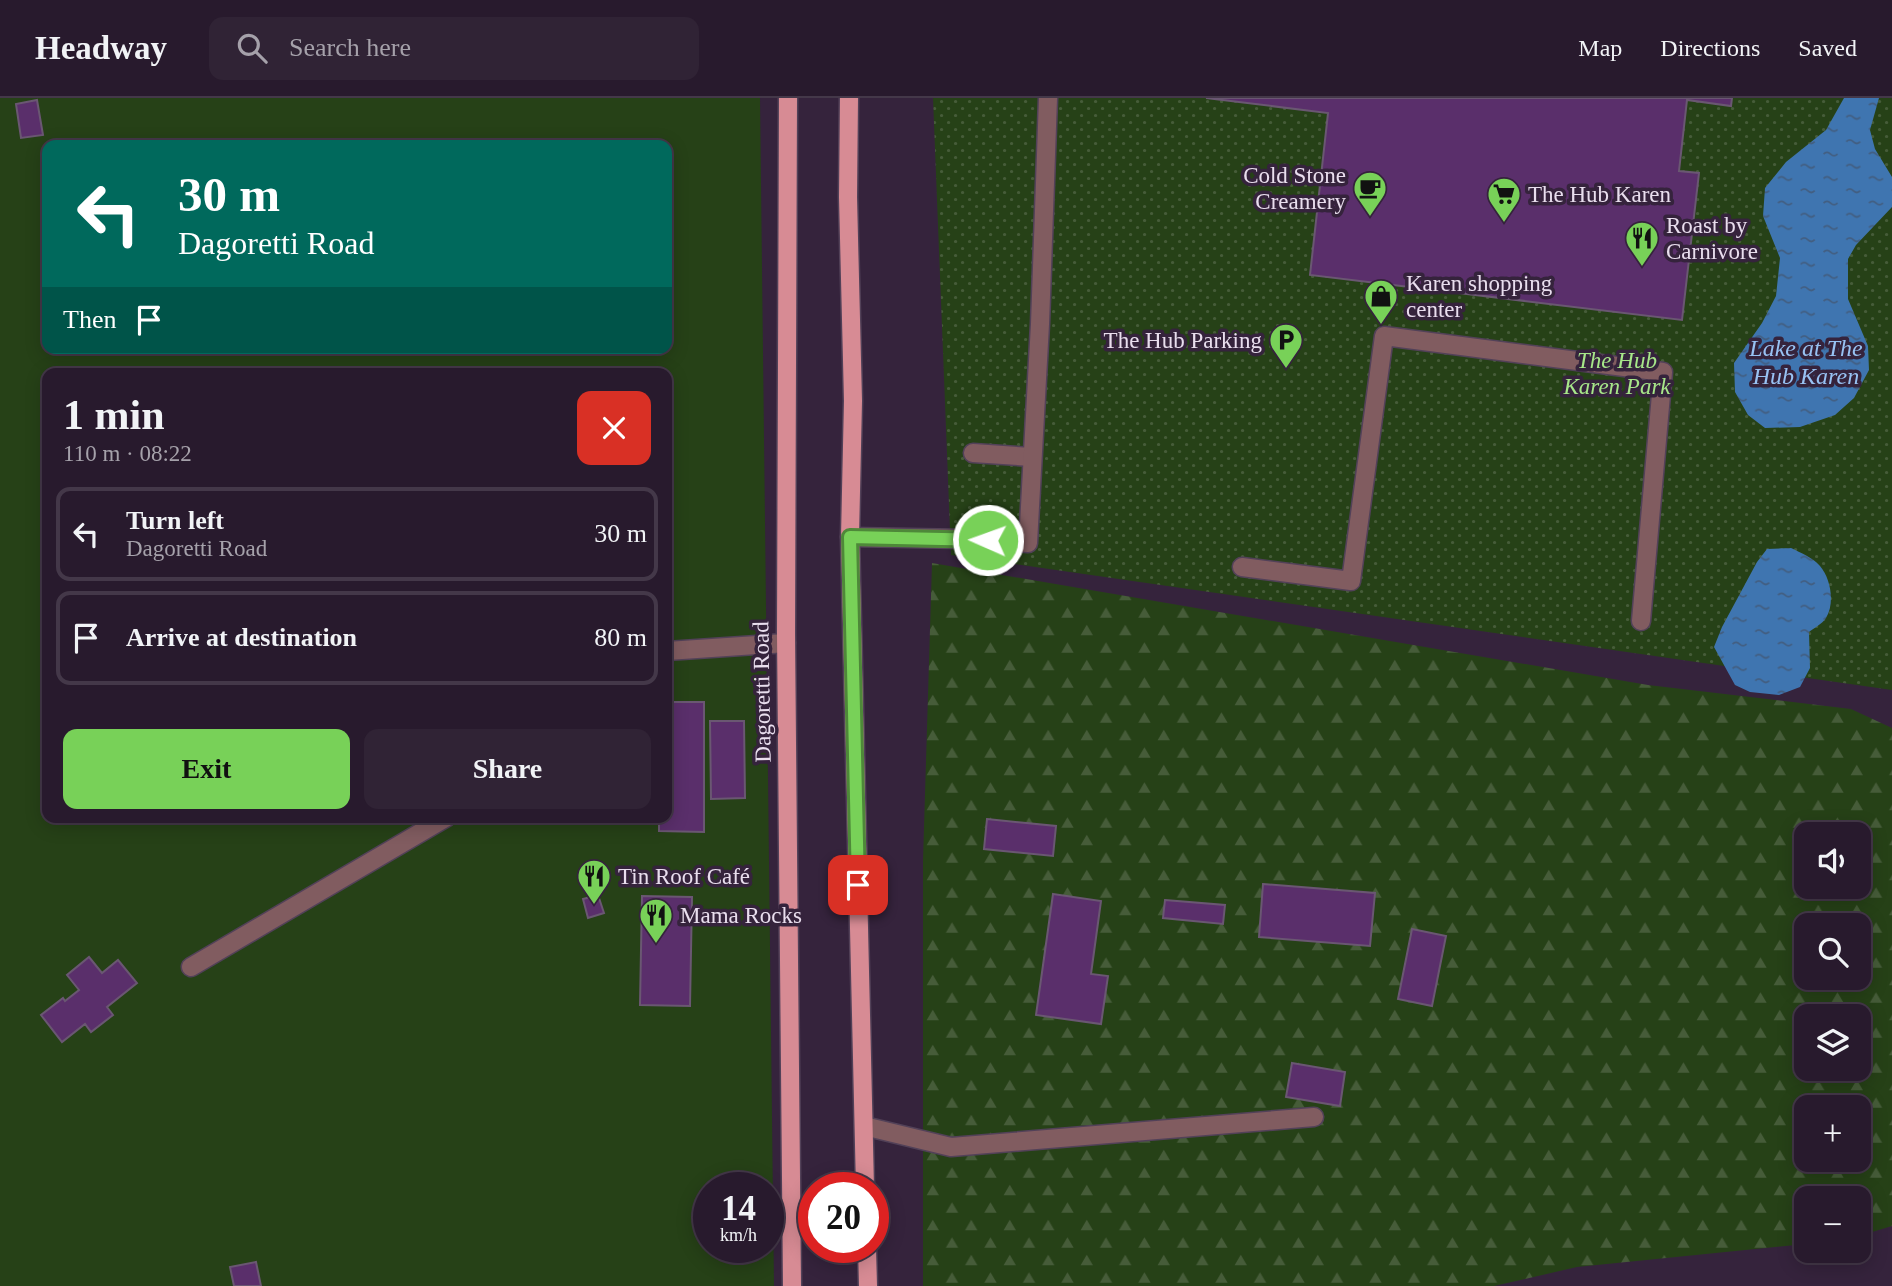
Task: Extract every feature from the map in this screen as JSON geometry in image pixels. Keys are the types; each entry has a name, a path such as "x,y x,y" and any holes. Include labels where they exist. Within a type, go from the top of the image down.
{"main road":[{"name":"Dagoretti Road","path":"788,98 786,643 792,1286"},
{"path":"849,98 848,197 853,401 850,537 865,1172"},
{"path":"867,1263 868,1286"}],"street":[{"path":"850,537 1028,542 1040,324 1048,98"},
{"path":"1242,567 1351,581 1384,336 1663,372 1641,621"},
{"path":"973,453 1032,457"},
{"path":"672,651 786,643"},
{"path":"191,967 437,823"},
{"path":"864,1126 951,1147 1314,1117"}],"green space":[{"path":"0,98 760,98 773,1172 693,1172 693,1263 774,1263 774,1286 0,1286"},
{"name":"The Hub Karen Park","path":"933,98 1892,98 1892,690 951,555"},
{"path":"932,563 1648,685 1851,709 1892,728 1892,1226 1871,1232 1871,1186 1794,1186 1794,1245 1577,1267 1494,1286 923,1286 923,860"}],"water":[{"name":"Lake at The Hub Karen","path":"1844,98 1879,98 1870,130 1875,149 1892,177 1892,207 1856,245 1848,259 1848,299 1868,346 1869,370 1854,398 1835,415 1800,427 1765,428 1748,415 1735,392 1734,363 1762,323 1776,296 1780,258 1763,216 1765,188 1786,162 1826,130"},
{"path":"1791,548 1814,560 1824,571 1830,591 1829,612 1822,622 1809,632 1810,668 1800,687 1779,695 1750,692 1735,685 1714,647 1757,562 1767,549"}],"building":[{"name":"The Hub Karen","path":"1206,98 1732,98 1731,106 1687,100 1679,171 1699,173 1682,320 1310,275 1328,113"},
{"path":"37,100 43,135 21,138 16,104"},
{"path":"672,702 704,702 704,832 659,831 659,823 672,823"},
{"path":"710,721 744,721 745,798 711,799"},
{"path":"987,819 1056,826 1053,856 984,849"},
{"path":"1263,884 1375,893 1370,946 1259,937"},
{"path":"1053,894 1101,901 1091,974 1108,976 1101,1024 1036,1015"},
{"path":"598,895 604,913 588,918 583,899"},
{"path":"642,896 692,897 690,1006 640,1005"},
{"path":"1165,900 1225,905 1223,924 1163,918"},
{"path":"1412,929 1446,936 1432,1006 1398,999"},
{"path":"89,957 102,973 118,960 137,983 107,1007 113,1015 91,1032 85,1024 62,1042 41,1015 63,998 65,1001 79,990 67,975"},
{"path":"1292,1063 1345,1072 1340,1106 1286,1097"},
{"path":"256,1262 261,1286 234,1286 230,1267"}],"place":[{"name":"Cold Stone Creamery","path":"1370,218"},
{"name":"The Hub Karen","path":"1504,224"},
{"name":"Roast by Carnivore","path":"1642,268"},
{"name":"Karen shopping center","path":"1381,326"},
{"name":"The Hub Parking","path":"1286,370"},
{"name":"Tin Roof Café","path":"594,906"},
{"name":"Mama Rocks","path":"656,945"}],"route":[{"path":"858,885 850,537 988,540"}]}
